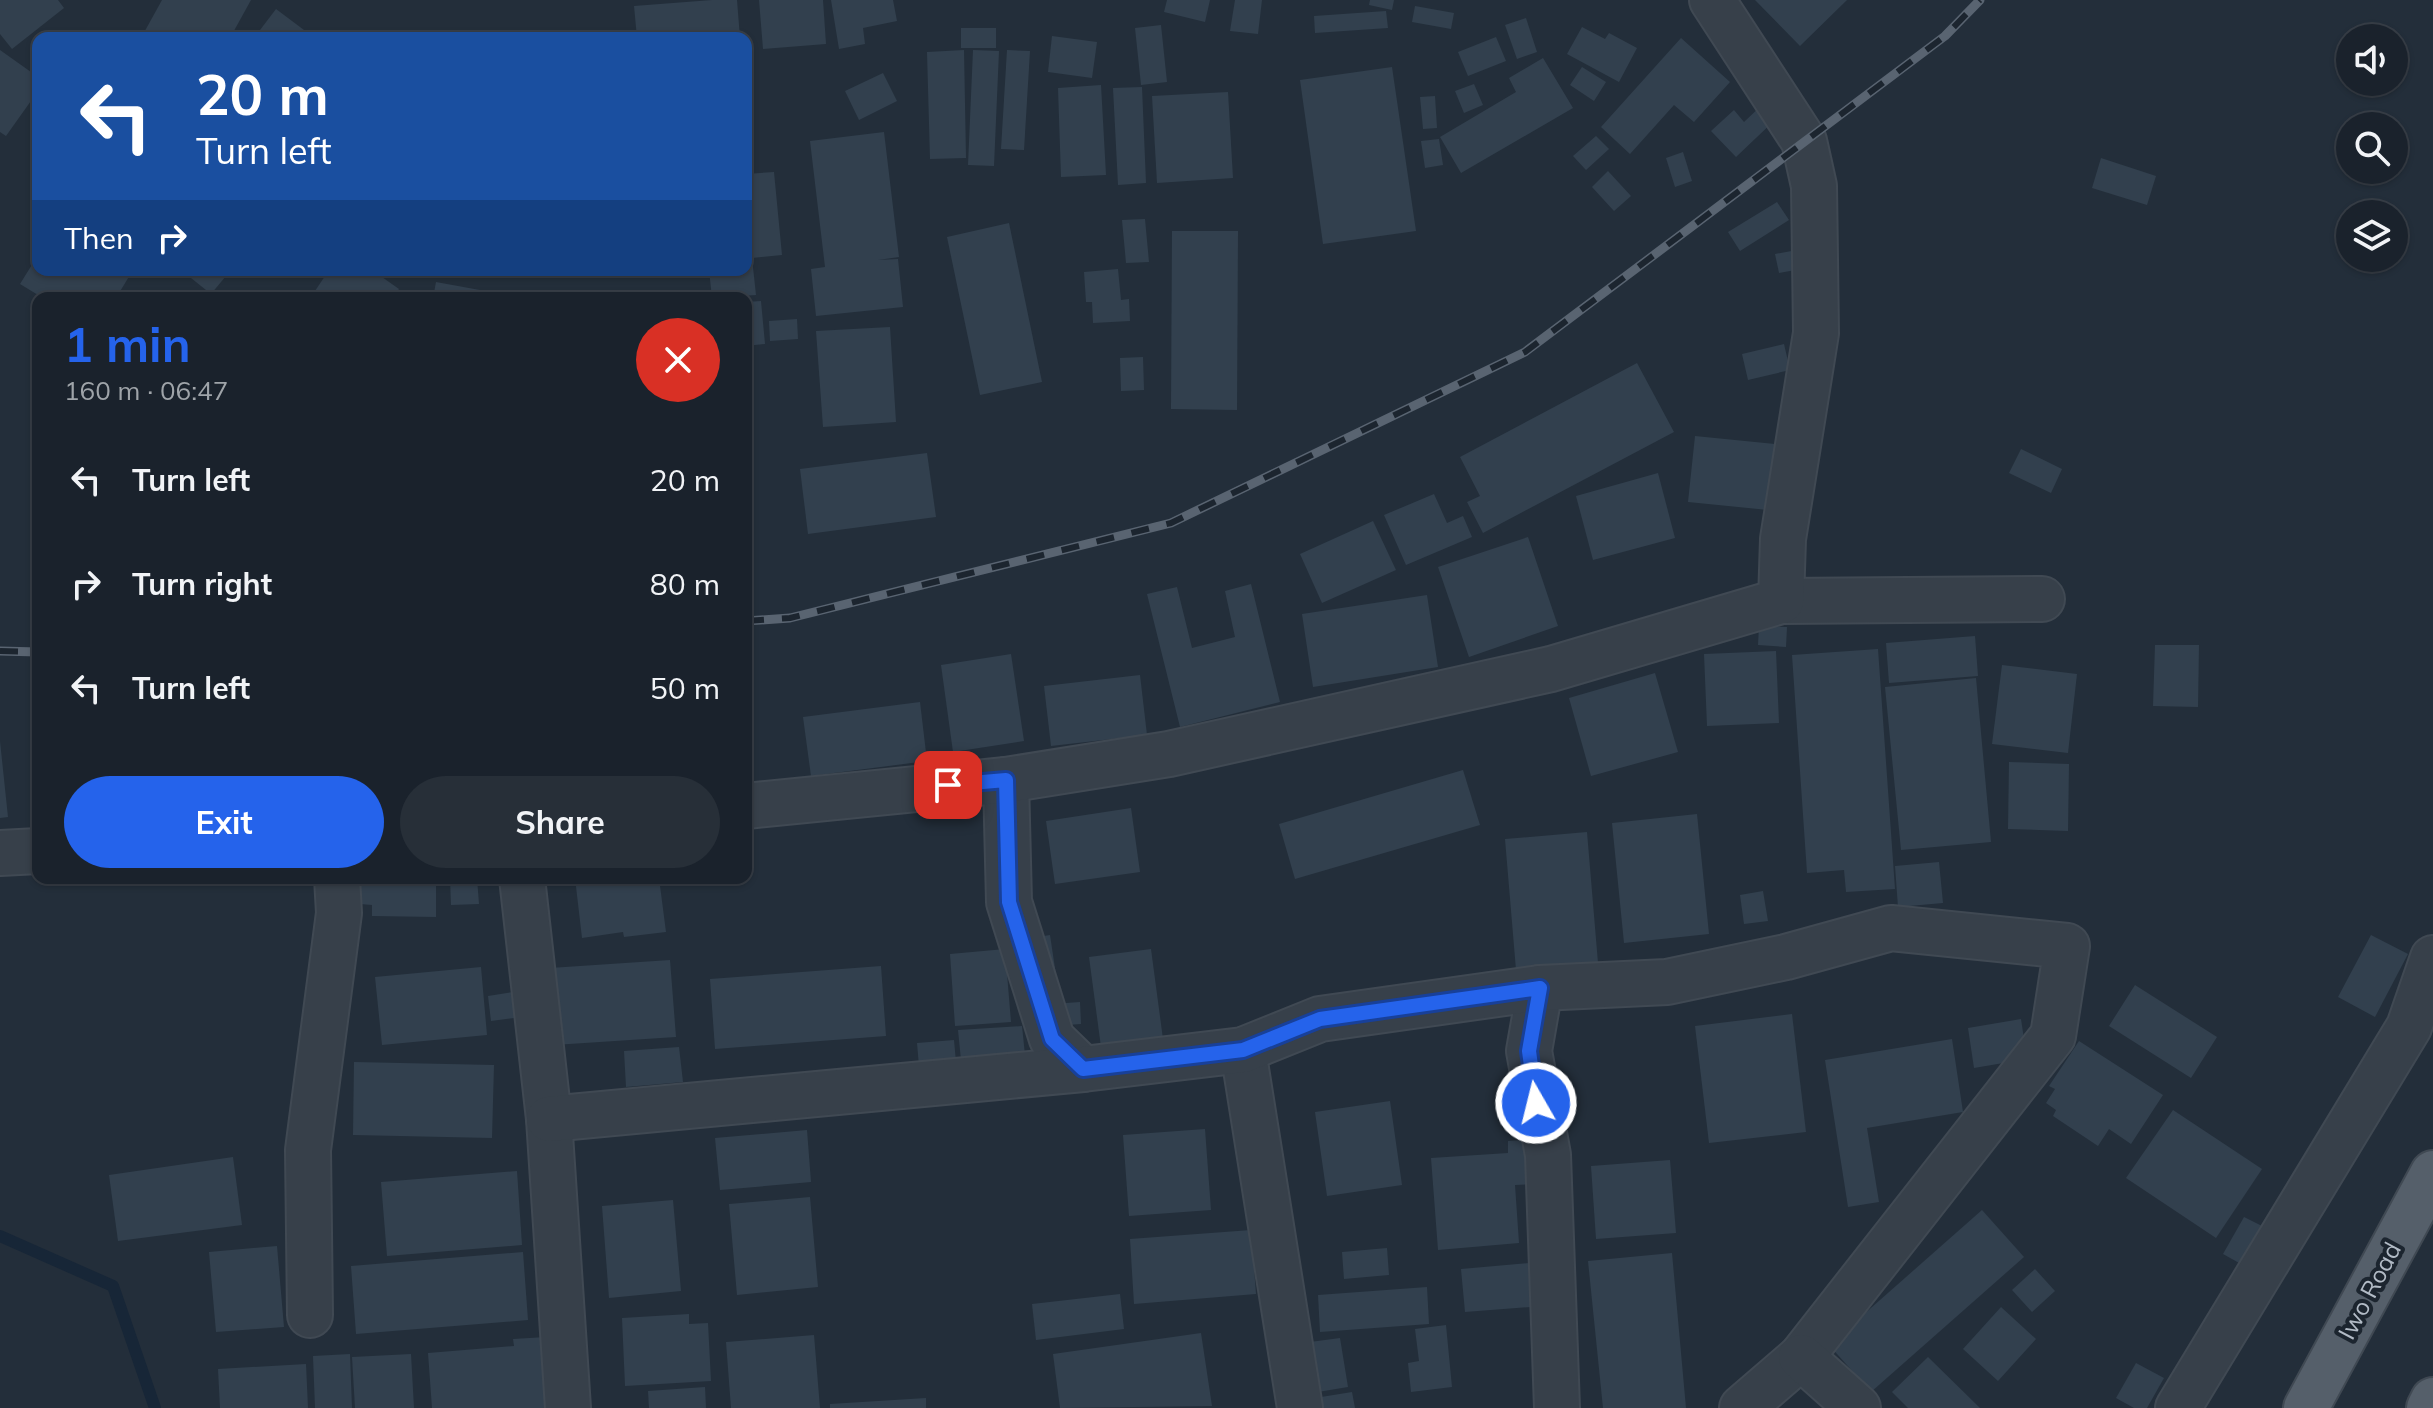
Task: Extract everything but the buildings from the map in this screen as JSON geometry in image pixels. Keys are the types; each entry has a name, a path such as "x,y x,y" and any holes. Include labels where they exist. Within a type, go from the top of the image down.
{"main road":[{"name":"Iwo Road","path":"2306,1408 2433,1173"},
{"path":"2429,1408 2433,1400"}],"street":[{"path":"1712,0 1804,141 1814,186 1816,333 1783,539 1781,601"},
{"path":"752,805 1006,780 1169,754 1551,669 1781,601 2042,599"},
{"path":"1006,780 1009,902 1052,1039 1083,1069"},
{"path":"0,853 32,851"},
{"path":"310,1315 308,1150 339,913 337,884"},
{"path":"523,884 549,1119 568,1408"},
{"path":"549,1119 1083,1069 1243,1050 1320,1019 1540,988 1667,982 1786,957 1891,928 2067,946 2053,1036 1801,1357 1742,1408"},
{"path":"2178,1408 2409,1027 2433,958"},
{"path":"1540,988 1529,1051 1548,1155 1557,1408"},
{"path":"1243,1050 1300,1408"},
{"path":"1801,1357 1858,1408"}],"waterway":[{"path":"0,1236 113,1286 155,1408"}],"railway":[{"path":"752,621 790,618 1171,523 1525,352 1945,36 1980,0"},
{"path":"0,651 32,652"}],"route":[{"path":"948,785 1006,780 1009,902 1052,1039 1083,1069 1243,1050 1320,1019 1540,988 1529,1051 1536,1103"}]}
